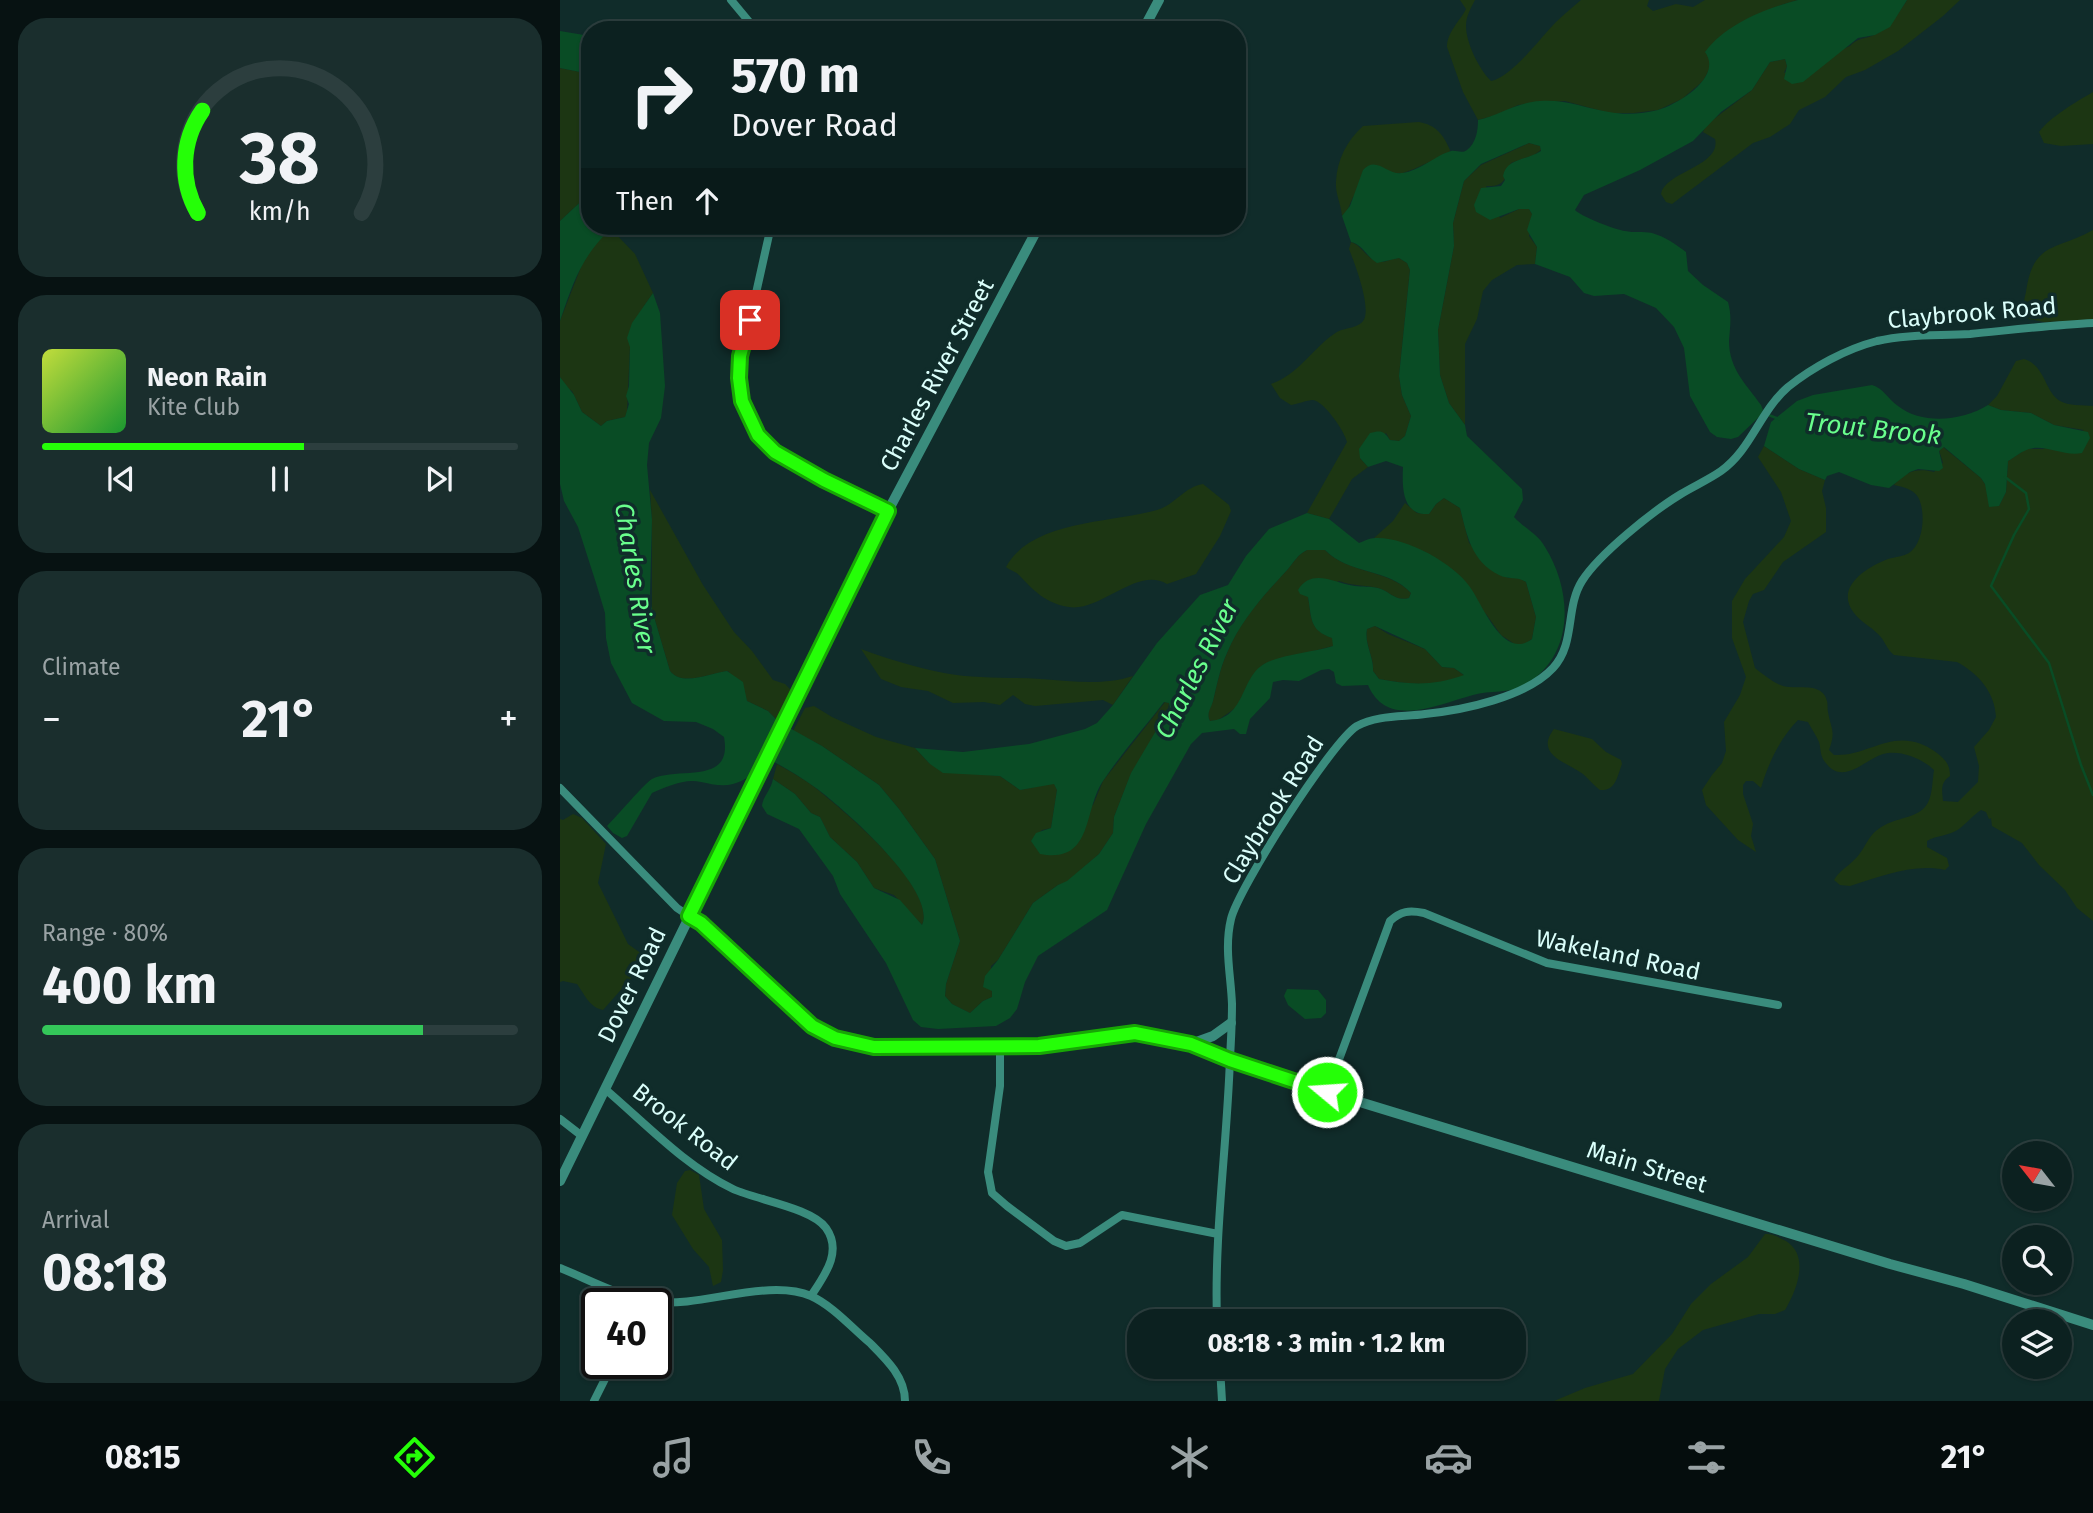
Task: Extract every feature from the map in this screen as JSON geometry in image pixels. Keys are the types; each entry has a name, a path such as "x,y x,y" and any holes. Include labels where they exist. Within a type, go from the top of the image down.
{"street":[{"path":"731,0 748,21"},
{"path":"1148,21 1159,0"},
{"path":"769,235 740,356 742,401 758,435 775,452 824,480 888,511"},
{"name":"Charles River Street","path":"780,732 888,511 1034,235"},
{"name":"Claybrook Road","path":"1217,1309 1218,1234 1230,1060 1227,950 1231,916 1256,869 1318,770 1344,736 1354,728 1378,719 1432,713 1488,701 1507,696 1537,682 1559,662 1564,653 1574,602 1582,581 1602,558 1647,517 1721,471 1738,456 1765,412 1787,388 1839,356 1876,341 2093,323"},
{"name":"Dover Road","path":"560,1181 780,732"},
{"path":"560,788 677,908 689,916"},
{"name":"Wakeland Road","path":"1327,1092 1390,921 1398,914 1409,911 1424,913 1547,963 1716,995 1779,1004"},
{"name":"Main Street","path":"689,916 701,923 808,1023 835,1038 874,1047 1039,1046 1135,1033 1191,1044 1230,1060 1327,1092 2093,1325"},
{"path":"1191,1044 1213,1036 1231,1023"},
{"path":"1000,1045 1000,1086 988,1172 990,1188 999,1200 1054,1241 1066,1246 1080,1243 1122,1215 1218,1234"},
{"name":"Brook Road","path":"605,1089 708,1175 732,1189 765,1202 809,1214 821,1222 833,1242 832,1256 811,1296"},
{"path":"560,1119 582,1136"},
{"path":"560,1268 612,1288"},
{"path":"672,1302 766,1292 811,1296 884,1357 900,1379 905,1401"},
{"path":"594,1401 605,1379"},
{"path":"1221,1379 1222,1401"}],"shaded area":[{"path":"1460,0 1475,0 1467,19 1468,40 1482,70 1491,81 1516,65 1556,22 1581,0 1649,0 1647,6 1653,11 1676,4 1693,7 1705,0 1798,0 1759,14 1728,34 1706,52 1711,66 1703,81 1682,99 1658,110 1609,113 1565,101 1518,105 1478,120 1463,92 1447,47 1451,32 1466,9"},
{"path":"1907,0 1960,0 1898,51 1865,70 1846,77 1825,97 1799,110 1790,124 1770,137 1753,143 1672,204 1666,202 1661,194 1664,186 1702,162 1715,148 1715,139 1703,132 1706,125 1752,90 1770,62 1785,59 1787,66 1784,73 1850,46 1885,28"},
{"path":"560,68 581,72 581,201 560,221"},
{"path":"2093,92 2093,144 2061,146 2044,143 2039,132 2044,126"},
{"path":"1419,122 1430,125 1442,135 1449,153 1403,173 1394,173 1353,197 1342,216 1336,190 1337,174 1341,158 1352,138 1363,126"},
{"path":"1529,143 1540,146 1541,150 1511,163 1501,183 1486,186 1500,218 1519,209 1529,209 1532,214 1529,236 1537,247 1535,264 1517,265 1492,280 1483,291 1477,319 1465,344 1465,425 1449,403 1440,375 1438,330 1454,246 1453,223 1464,181 1481,165"},
{"path":"2093,230 2093,320 2044,322 2025,318 2023,305 2034,264 2048,250"},
{"path":"602,235 617,235 635,254 653,293 644,306 630,347 627,412 625,417 607,421 601,426 582,412 572,391 560,377 560,321 584,259"},
{"path":"1351,242 1376,261 1399,258 1407,263 1410,270 1399,376 1402,395 1411,416 1405,436 1399,441 1390,440 1386,433 1360,458 1368,467 1352,479 1329,519 1307,513 1347,442 1345,437 1333,418 1318,402 1311,400 1291,405 1280,398 1271,384 1297,368 1334,334 1363,321 1365,302 1349,249"},
{"path":"2024,359 2037,367 2060,401 2071,405 2093,406 2093,921 2077,908 2065,890 2039,865 2022,843 1992,826 1991,818 1981,810 1962,827 1927,841 1927,847 1947,858 1949,866 1945,870 1909,870 1850,886 1840,885 1834,880 1858,856 1870,837 1879,829 1916,813 1928,803 1934,770 1911,756 1883,754 1847,772 1839,772 1823,760 1819,742 1808,722 1798,720 1775,752 1761,788 1753,781 1746,781 1743,785 1743,794 1753,824 1751,836 1756,852 1738,840 1706,805 1702,790 1722,763 1726,751 1724,722 1740,695 1746,677 1732,638 1732,601 1745,579 1784,537 1791,521 1781,492 1758,457 1764,446 1799,469 1825,480 1822,491 1826,508 1826,532 1783,562 1764,590 1753,594 1749,601 1743,622 1755,668 1779,685 1815,689 1824,695 1832,730 1829,750 1834,755 1896,741 1909,741 1937,753 1947,763 1950,776 1943,784 1943,801 1958,802 1978,782 1979,766 1974,747 1996,717 1989,692 1972,672 1957,662 1894,655 1880,636 1854,613 1848,595 1850,587 1863,573 1888,559 1907,554 1918,542 1923,518 1921,503 1913,492 1894,485 1912,472 1934,472 1943,463 1939,450 1943,447 1981,478 1999,506 2006,492 2008,461 2026,449 2043,449 2084,430 2054,425 2031,413 2001,410 1988,405 1997,396 2016,361"},
{"path":"1203,484 1229,505 1231,511 1220,536 1196,574 1167,584 1155,580 1144,581 1094,603 1069,607 1047,599 1006,567 1018,552 1034,540 1074,526 1157,510"},
{"path":"650,490 703,585 734,632 773,680 785,684 794,693 779,722 768,711 747,701 744,692 728,671 689,679 675,676 670,671 652,610"},
{"path":"1444,498 1460,508 1469,543 1508,578 1518,577 1526,582 1536,617 1532,639 1525,644 1516,645 1501,635 1486,614 1391,540 1374,538 1393,521 1405,503 1417,513 1429,514"},
{"path":"1307,550 1325,550 1345,563 1392,580 1411,593 1409,598 1400,599 1382,589 1339,581 1308,597 1313,623 1325,635 1333,638 1333,646 1264,664 1246,688 1237,707 1218,720 1210,721 1209,711 1232,641 1262,598 1298,556"},
{"path":"1375,626 1425,649 1442,667 1454,668 1465,676 1422,684 1379,679 1373,671 1367,640 1367,629"},
{"path":"861,649 923,668 968,676 1087,682 1133,676 1113,705 1103,700 1035,706 1025,704 1013,695 1000,705 984,702 953,703 928,691 901,687 881,679"},
{"path":"1165,702 1169,703 1167,714 1131,774 1114,817 1113,833 1099,854 1067,882 1058,885 1033,903 998,960 991,966 992,997 970,1013 952,1004 945,996 946,984 960,941 935,859 879,785 822,746 793,731 805,708 814,706 876,737 915,748 930,764 1000,776 1020,790 1054,783 1057,790 1051,828 1042,830 1031,841 1093,805 1103,781"},
{"path":"1554,729 1592,739 1606,752 1621,760 1622,764 1613,786 1600,790 1583,774 1555,757 1548,745"},
{"path":"777,764 818,790 886,852 916,892 923,910 922,925 894,895 874,888 857,862 830,837 820,817 811,813 795,794 773,779"},
{"path":"573,814 582,818 606,844 598,883 628,944 642,954 656,959 653,963 642,966 603,1010 591,1003 577,984 560,982 560,819"},
{"path":"690,1170 699,1175 704,1209 722,1240 721,1282 713,1286 709,1267 693,1249 672,1215 677,1183 685,1171"},
{"path":"1765,1234 1786,1241 1798,1255 1797,1283 1785,1310 1775,1314 1759,1314 1703,1330 1678,1349 1665,1369 1659,1401 1554,1401 1585,1388 1633,1374 1672,1334 1691,1304 1711,1284 1748,1257"}],"water":[{"name":"Charles River","path":"1798,0 1907,0 1890,27 1875,35 1858,38 1803,82 1792,84 1784,79 1787,66 1785,59 1770,62 1752,90 1721,112 1693,141 1640,170 1584,195 1575,210 1614,228 1628,232 1652,233 1670,241 1686,252 1688,271 1728,302 1732,360 1739,376 1763,410 1738,437 1717,437 1710,432 1690,396 1684,348 1674,327 1656,308 1624,294 1594,296 1584,293 1570,277 1535,264 1537,247 1527,230 1532,214 1529,209 1519,209 1490,220 1476,212 1474,205 1481,188 1501,186 1508,166 1541,151 1540,146 1529,143 1481,164 1464,181 1453,223 1454,246 1438,330 1440,375 1449,403 1465,425 1467,436 1522,489 1523,500 1514,517 1539,538 1545,547 1561,583 1564,603 1561,640 1553,657 1541,672 1525,685 1513,690 1473,695 1430,708 1401,710 1388,707 1377,699 1368,685 1342,686 1336,683 1334,672 1329,669 1299,681 1273,682 1270,698 1250,719 1246,734 1240,734 1234,729 1202,733 1191,744 1146,824 1107,910 1038,956 1025,982 1017,1009 1010,1018 996,1026 938,1029 921,1027 913,1020 886,963 840,894 833,876 799,829 767,814 762,806 773,779 795,794 811,813 820,817 830,837 857,862 874,888 900,900 922,925 923,910 916,892 885,851 846,813 810,784 769,759 748,777 729,785 689,781 652,793 627,836 622,838 607,826 652,779 712,768 720,762 725,752 724,737 713,729 696,722 664,721 632,703 611,663 605,613 578,527 564,501 560,484 560,377 574,395 582,412 601,426 607,421 625,417 629,404 626,396 629,386 630,347 627,338 632,323 653,293 660,313 665,386 661,418 649,443 647,465 652,520 650,594 670,671 675,676 689,679 727,671 743,682 747,701 768,711 779,722 822,746 879,785 935,859 960,941 946,984 945,996 952,1004 970,1013 992,997 992,991 983,987 985,976 1033,903 1067,881 1099,854 1113,833 1114,817 1131,773 1170,707 1169,703 1164,702 1103,781 1078,843 1070,851 1057,855 1040,854 1031,841 1036,833 1051,828 1057,790 1054,784 1020,790 1000,776 943,773 915,748 963,752 1029,744 1085,729 1097,723 1157,643 1200,595 1228,585 1246,556 1269,529 1307,513 1329,519 1359,543 1373,538 1400,541 1441,560 1463,578 1503,637 1512,643 1522,644 1532,639 1536,617 1526,582 1499,575 1482,562 1472,546 1460,508 1444,498 1429,514 1413,510 1404,491 1403,467 1386,461 1368,467 1360,458 1359,449 1370,433 1382,432 1390,440 1399,441 1405,436 1411,416 1402,395 1399,376 1410,270 1407,263 1399,258 1377,263 1373,260 1358,245 1351,242 1342,216 1350,206 1363,170 1372,164 1402,173 1451,151 1465,151 1474,140 1478,120 1532,102 1558,101 1621,114 1667,107 1687,96 1704,80 1709,61 1705,52 1724,33 1759,13","holes":["1307,550 1325,550 1345,564 1392,579 1411,593 1409,598 1396,597 1378,588 1310,579 1298,590 1300,594 1308,597 1315,627 1332,638 1333,646 1278,658 1264,664 1250,678 1237,705 1230,713 1210,721 1209,713 1222,665 1239,630 1262,598 1298,556","1375,626 1425,649 1442,667 1454,668 1464,675 1422,683 1379,679 1373,671 1367,640 1367,629"]},
{"path":"560,31 581,34 581,72 560,68"},
{"path":"581,201 581,235 605,235 580,269 560,321 560,221"},
{"path":"1872,385 1898,406 1919,416 1943,419 1967,415 1988,405 2001,410 2031,413 2054,425 2088,432 2090,438 2082,453 2035,448 2008,461 2006,492 1999,506 1989,507 1985,484 1981,478 1944,447 1939,451 1943,468 1939,471 1918,469 1889,488 1871,485 1839,472 1827,476 1825,480 1799,469 1764,446 1771,422 1797,401 1813,395"},
{"path":"1287,989 1318,990 1326,1000 1326,1013 1321,1018 1305,1019 1288,1005 1284,996"}],"waterway":[{"name":"Trout Brook","path":"1766,414 1779,419"},
{"name":"Trout Brook","path":"2005,477 2026,493 2029,509 1991,586 2049,663 2093,795"}],"route":[{"path":"750,320 740,356 739,378 742,401 758,435 775,452 824,480 888,511 689,916 701,923 808,1023 835,1038 874,1047 1039,1046 1119,1033 1135,1033 1191,1044 1230,1060 1327,1092"}]}
